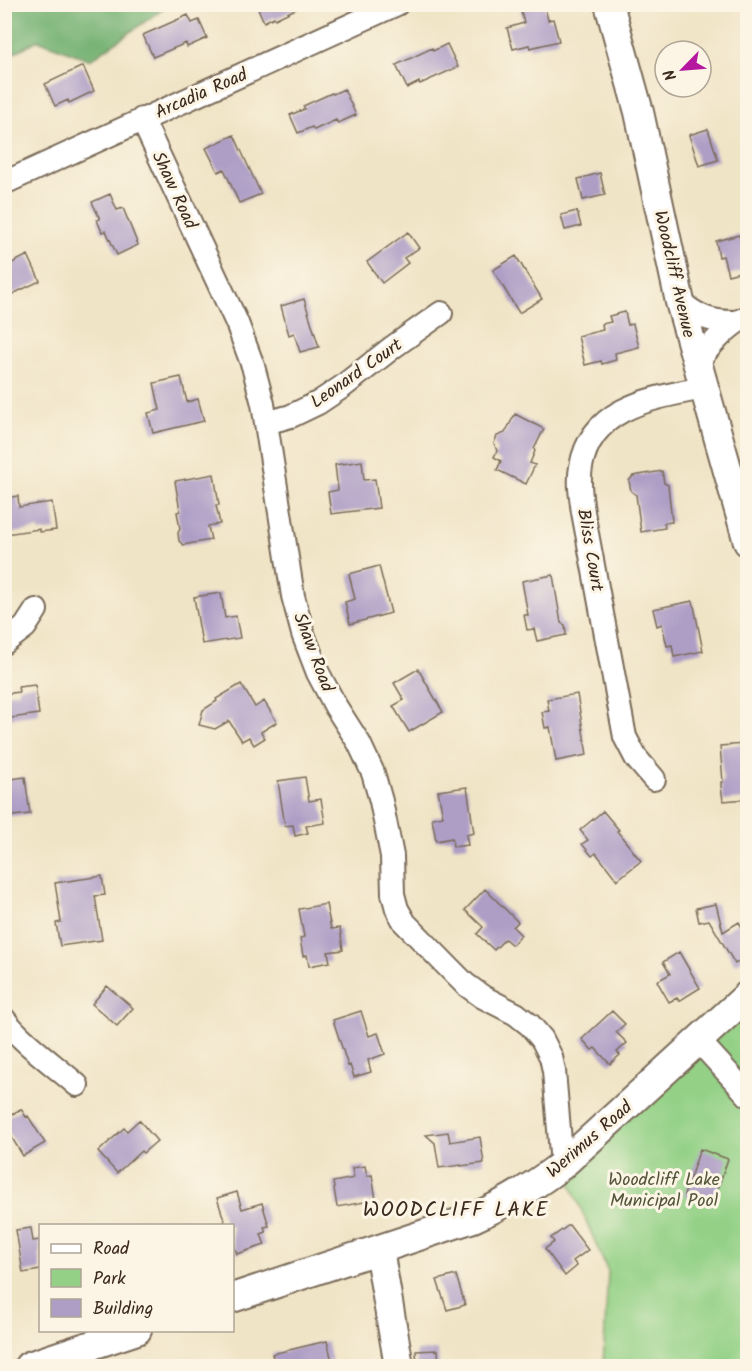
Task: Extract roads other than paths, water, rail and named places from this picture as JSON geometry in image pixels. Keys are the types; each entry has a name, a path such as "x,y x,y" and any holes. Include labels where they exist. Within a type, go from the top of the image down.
{"main road":[{"name":"Woodcliff Avenue","path":"609,4 639,112 680,302 747,542"},
{"name":"Werimus Road","path":"234,1297 379,1250 504,1204 534,1186 562,1165 747,995"},
{"path":"379,1250 399,1366"},
{"path":"29,1366 131,1332"}],"street":[{"name":"Arcadia Road","path":"4,183 397,4"},
{"name":"Shaw Road","path":"142,119 237,323 253,366 263,404 293,596 303,634 318,673 359,743 373,773 392,856 393,894 397,909 405,923 465,984 483,997 516,1014 542,1039 551,1057 554,1071 562,1165"},
{"path":"680,302 706,319 721,322 742,320"},
{"name":"Leonard Court","path":"266,423 291,416 318,403 441,313"},
{"path":"700,376 701,357 742,320"},
{"name":"Bliss Court","path":"654,779 636,758 626,737 583,513 580,490 581,467 586,450 596,433 618,412 700,376"},
{"path":"4,643 25,627 36,610"},
{"path":"4,1019 77,1085"},
{"path":"698,1040 747,1095"}],"district":[{"name":"WOODCLIFF LAKE","path":"456,1209"}],"park label":[{"name":"Woodcliff Lake Municipal Pool","path":"664,1189"}]}
